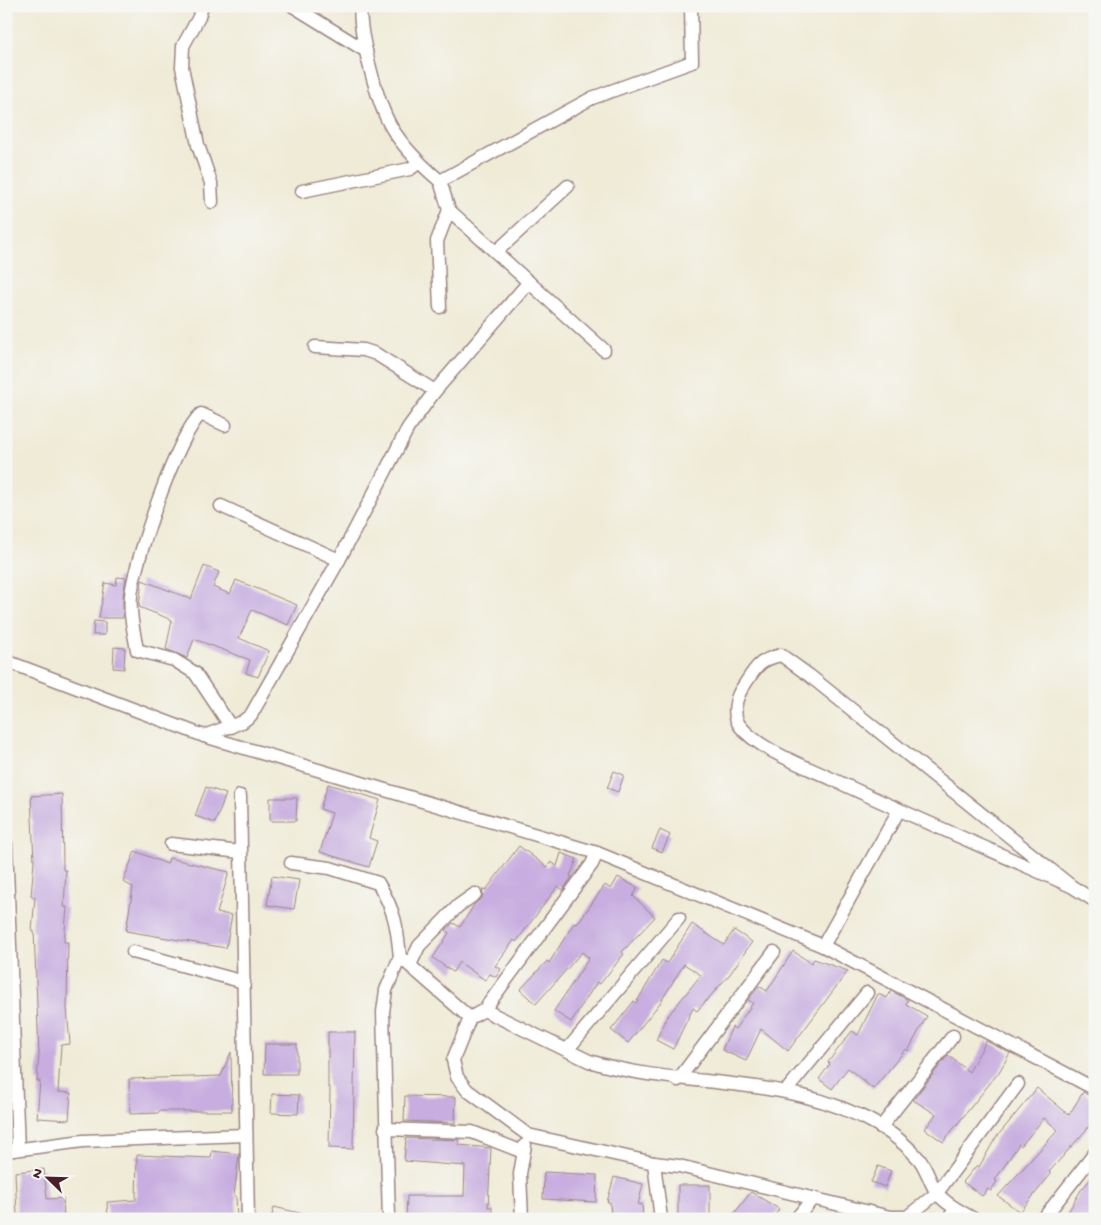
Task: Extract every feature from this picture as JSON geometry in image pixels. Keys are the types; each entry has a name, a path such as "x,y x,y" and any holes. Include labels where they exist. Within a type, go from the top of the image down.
{"street":[{"path":"202,6 199,17 183,46 182,67 198,145 211,183 212,202"},
{"path":"293,6 366,51"},
{"path":"361,6 360,14 366,51 387,120 418,163 440,181 449,210 604,350"},
{"path":"440,181 592,98 692,62 692,6"},
{"path":"302,191 410,169 418,163"},
{"path":"496,252 568,186"},
{"path":"440,307 437,241 449,210"},
{"path":"204,736 231,727 251,715 339,560 408,428 435,390 529,282"},
{"path":"315,346 364,350 376,354 435,390"},
{"path":"225,425 201,414 168,473 133,584 130,609 137,650 174,660 195,673 231,727"},
{"path":"221,506 339,560"},
{"path":"1071,886 810,676 781,655 760,662 737,695 735,712 739,724 746,732 776,752 899,810 1071,886 1095,900"},
{"path":"6,661 204,736 597,853 823,946 1095,1089"},
{"path":"240,796 248,1219"},
{"path":"823,946 899,810"},
{"path":"6,844 12,1150 83,1141 245,1134"},
{"path":"171,844 240,852"},
{"path":"597,853 592,864 484,1010 470,1018 453,1060 457,1077 468,1090 528,1135 654,1163 679,1166 871,1214 907,1217 937,1193 1018,1084"},
{"path":"290,863 330,868 378,883 391,904 397,926 400,957 386,990 383,1012 389,1219"},
{"path":"410,965 419,946 458,906 475,894"},
{"path":"567,1050 680,918"},
{"path":"133,952 244,982"},
{"path":"678,1080 774,952"},
{"path":"400,957 470,1018"},
{"path":"786,1091 867,993"},
{"path":"484,1010 604,1066 678,1080 786,1091 856,1114 881,1127 920,1160 937,1193 952,1214 974,1219"},
{"path":"881,1127 953,1036"},
{"path":"385,1129 472,1132 523,1152"},
{"path":"522,1219 520,1174 528,1135"},
{"path":"1043,1219 1095,1153"},
{"path":"654,1163 661,1219"},
{"path":"796,1219 813,1198"}],"building":[{"path":"204,566 219,572 213,587 230,594 236,580 297,605 288,625 252,610 239,638 269,651 258,677 246,673 250,660 194,639 187,658 166,649 172,620 139,607 142,580 191,599"},
{"path":"117,577 126,578 123,595 123,618 99,618 105,583 116,585"},
{"path":"94,621 105,622 105,635 93,635"},
{"path":"114,647 125,648 124,669 113,668"},
{"path":"614,771 624,775 618,792 607,788"},
{"path":"328,784 380,800 369,838 377,841 369,867 320,852 332,813 320,809"},
{"path":"206,787 226,794 215,823 195,816"},
{"path":"62,794 63,870 66,870 64,907 67,907 64,942 68,942 67,1008 70,1044 61,1045 58,1092 71,1093 69,1120 37,1118 40,1081 37,1081 39,1054 34,931 32,931 35,897 31,896 34,862 31,796"},
{"path":"270,798 297,798 296,821 270,821"},
{"path":"660,830 670,835 662,852 652,848"},
{"path":"519,846 547,867 551,862 557,866 561,853 577,859 570,876 572,877 563,890 558,886 516,942 514,940 495,966 501,969 496,977 490,974 485,980 459,962 453,972 433,958 449,933 446,930 453,923 460,927 474,905 482,898 483,889 486,890"},
{"path":"135,851 167,864 169,858 229,872 217,913 232,915 226,948 126,931 133,887 123,882"},
{"path":"272,876 299,880 294,909 267,905"},
{"path":"618,877 638,888 633,896 655,917 622,952 624,954 600,984 597,982 571,1022 554,1011 589,958 582,952 536,1004 520,990 547,961 549,963 574,923 577,924 605,885 611,889"},
{"path":"692,924 724,945 734,930 752,942 730,974 697,1011 693,1008 673,1049 656,1040 667,1017 701,975 684,964 660,1003 628,1043 611,1030 634,1001 636,1003 662,960 667,963"},
{"path":"793,951 811,963 814,959 848,971 788,1051 761,1029 746,1061 722,1050 732,1027 735,1029 753,1003 748,1000 759,986 767,991"},
{"path":"891,991 908,1000 906,1004 927,1016 908,1051 906,1049 873,1089 848,1068 832,1089 819,1079 830,1064 828,1062 852,1031 858,1035 878,994 887,998"},
{"path":"328,1032 355,1032 353,1149 329,1148 330,1087 328,1087"},
{"path":"986,1041 1010,1053 999,1072 943,1142 925,1129 936,1114 913,1100 948,1055 969,1072"},
{"path":"265,1044 297,1044 297,1074 264,1074"},
{"path":"231,1052 232,1111 159,1111 159,1113 130,1114 129,1079 221,1076"},
{"path":"1037,1088 1069,1115 1083,1092 1095,1100 1095,1117 1087,1129 1049,1172 1051,1174 1020,1212 998,1196 1058,1130 1044,1118 1021,1146 1019,1144 995,1180 997,1181 991,1191 988,1189 982,1196 963,1182 977,1165 979,1167 995,1139"},
{"path":"272,1094 299,1095 298,1114 271,1113"},
{"path":"405,1096 456,1097 455,1123 404,1121"},
{"path":"406,1138 459,1140 459,1145 491,1148 488,1207 492,1207 492,1219 406,1219 407,1196 464,1196 465,1166 404,1161"},
{"path":"212,1151 239,1154 234,1196 236,1196 237,1219 108,1219 107,1202 136,1200 137,1155 211,1158"},
{"path":"878,1166 891,1171 885,1187 871,1182"},
{"path":"44,1169 47,1199 63,1198 64,1218 17,1215 15,1172"},
{"path":"544,1172 597,1175 596,1202 543,1199"},
{"path":"1095,1174 1095,1219 1064,1219 1081,1190"},
{"path":"614,1177 643,1184 638,1205 642,1204 643,1219 611,1219 610,1202 607,1202"},
{"path":"678,1185 710,1185 710,1219 678,1219"},
{"path":"751,1192 779,1209 773,1219 730,1219"},
{"path":"274,1207 308,1215 308,1219 271,1219"}]}
